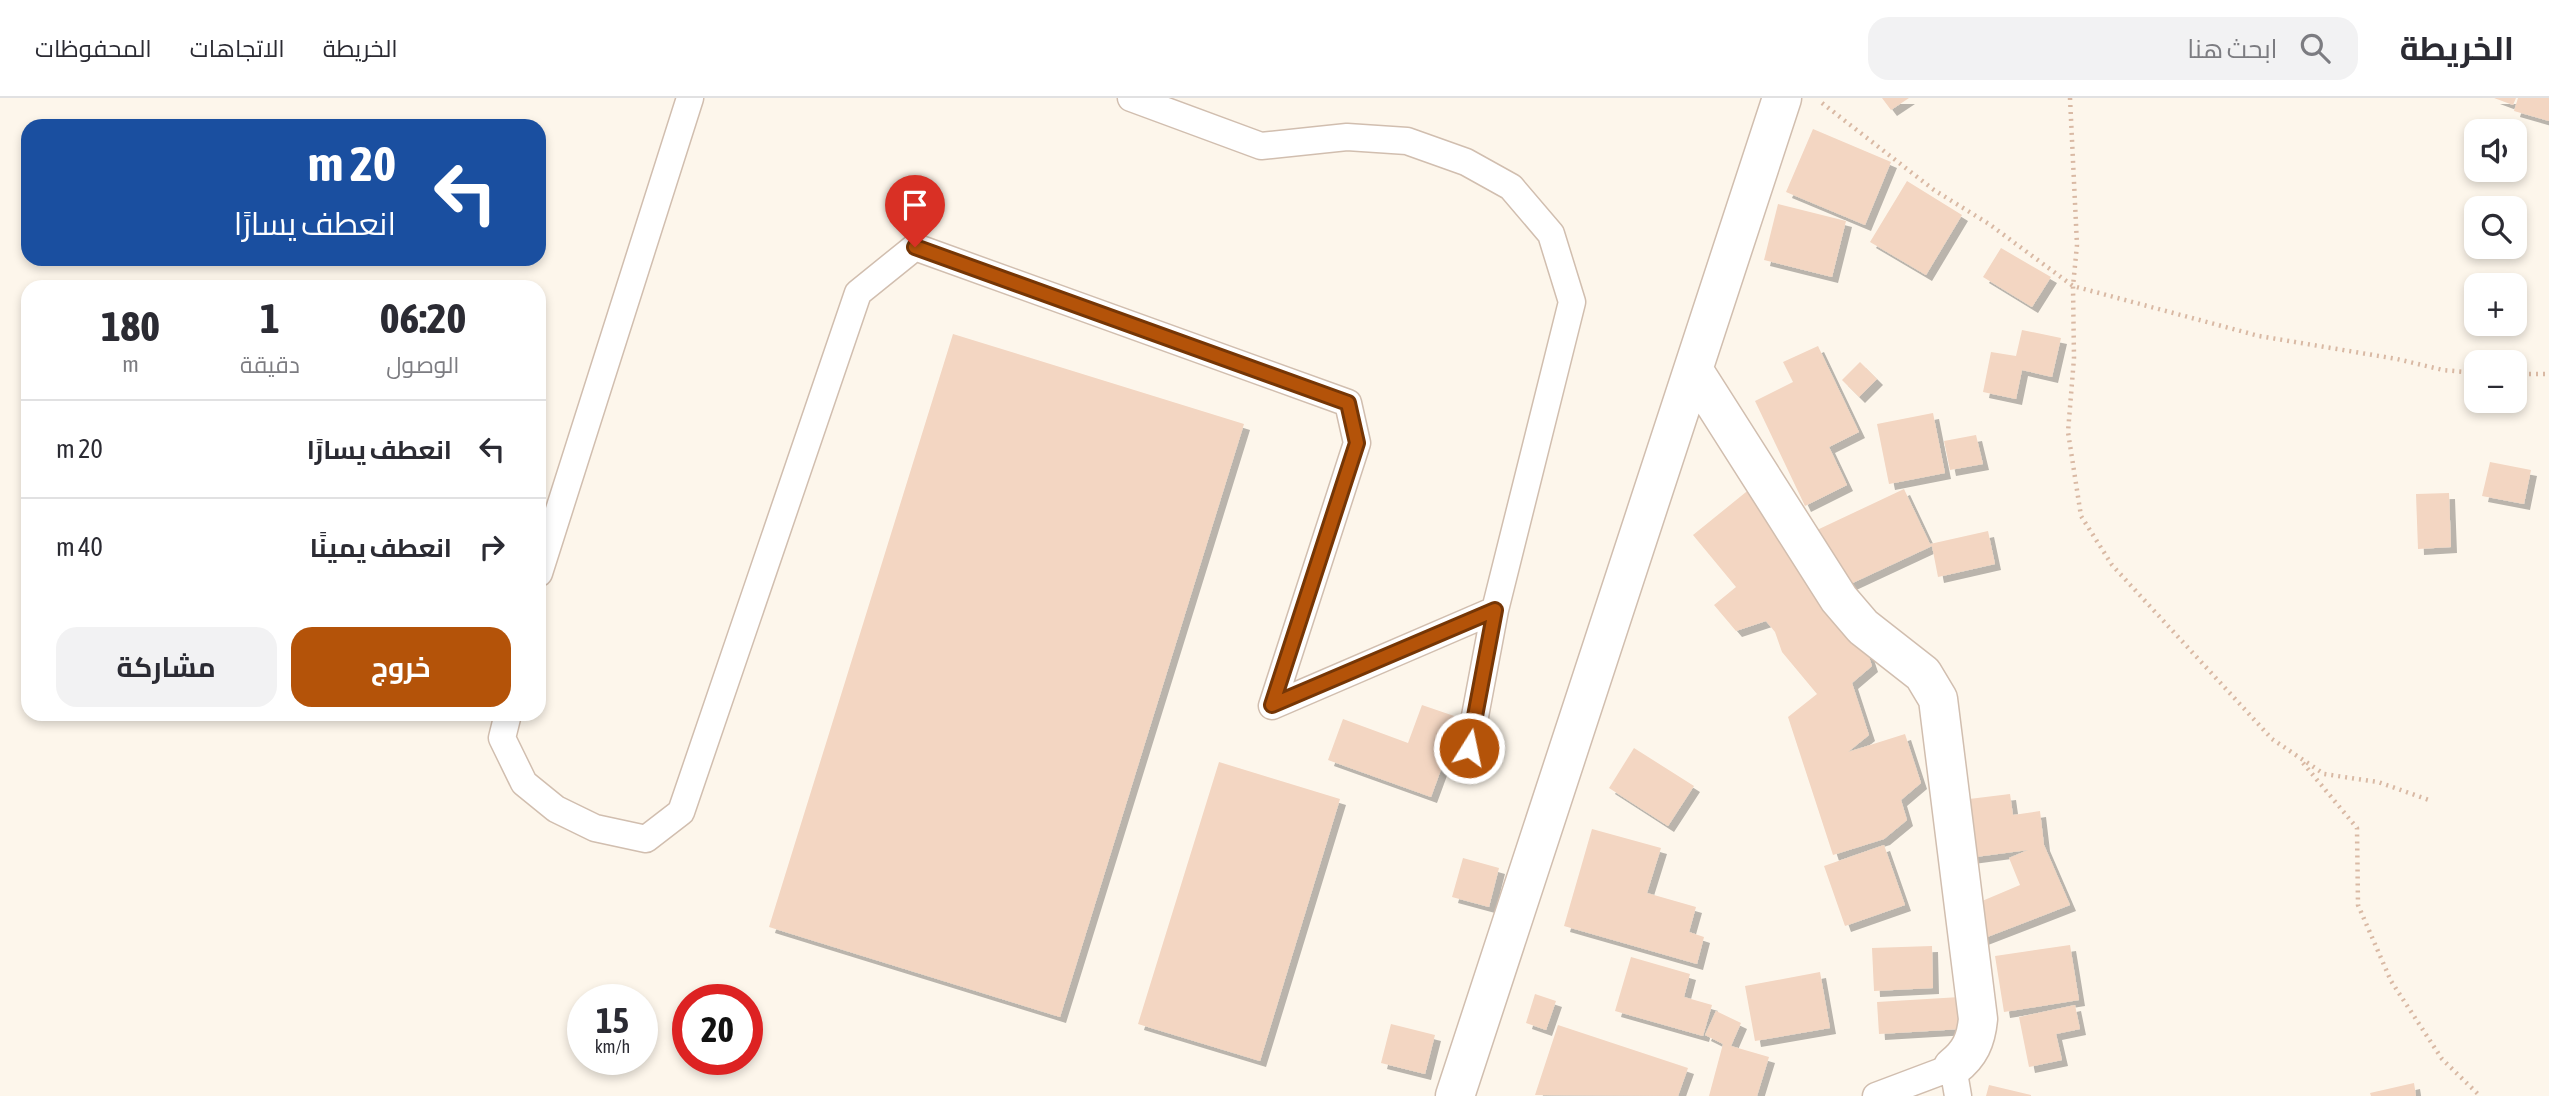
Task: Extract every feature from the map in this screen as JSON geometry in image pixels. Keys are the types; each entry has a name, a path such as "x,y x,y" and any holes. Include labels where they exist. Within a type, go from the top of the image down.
{"street":[{"path":"1455,1096 1694,371 1801,100"},
{"path":"1694,371 1839,599 1863,627 1923,674 1938,699 1978,1018 1972,1046 1955,1081"},
{"path":"1469,1049 1484,1096"}],"lane":[{"path":"546,551 691,98"},
{"path":"1131,98 1197,109 1261,146 1347,137 1407,141 1466,162 1511,187 1550,234 1572,302 1495,610 1469,748"},
{"path":"506,721 502,738 524,783 556,809 595,828 646,839 681,812 858,293 915,247 1348,403 1357,443 1272,705 1495,610"},
{"path":"1876,1096 1955,1081"}],"path":[{"path":"2070,98 2077,245 2073,286 2074,358 2068,432 2081,516 2112,565 2162,621 2220,679 2272,739 2325,774 2378,782 2432,801"},
{"path":"1801,100 1989,224 2073,286 2259,336 2464,372"},
{"path":"2527,374 2549,374"},
{"path":"2298,757 2357,828 2358,905 2391,981 2442,1059 2480,1096"}],"building":[{"path":"1882,98 1909,98 1891,110"},
{"path":"2494,98 2516,98 2513,105"},
{"path":"2518,98 2549,98 2549,121 2514,111"},
{"path":"1813,129 1891,162 1865,225 1786,192"},
{"path":"1907,181 1962,215 1926,275 1870,242"},
{"path":"1778,204 1846,221 1832,277 1764,260"},
{"path":"2001,248 2051,277 2032,307 1983,277"},
{"path":"2022,330 2061,338 2052,377 2022,370 2016,399 1983,392 1991,352 2016,356"},
{"path":"953,334 1244,424 1060,1017 769,927"},
{"path":"1818,346 1859,432 1829,447 1847,485 1805,506 1755,401 1793,382 1783,362"},
{"path":"1860,362 1877,379 1859,397 1842,380"},
{"path":"1933,413 1945,473 1889,484 1877,424"},
{"path":"1976,435 1983,464 1950,470 1944,441"},
{"path":"2490,462 2531,470 2524,504 2482,496"},
{"path":"1751,488 1864,642 1872,666 1852,683 1869,735 1848,752 1905,734 1921,783 1901,800 1907,820 1884,839 1833,855 1788,717 1817,694 1782,652 1775,632 1766,621 1736,631 1714,605 1736,587 1693,535"},
{"path":"1904,489 1930,544 1988,531 1995,564 1938,577 1932,546 1844,587 1817,530"},
{"path":"2449,493 2451,547 2418,549 2416,494"},
{"path":"1422,705 1460,718 1431,797 1328,760 1343,719 1408,743"},
{"path":"1634,748 1694,786 1668,826 1609,788"},
{"path":"1219,762 1340,799 1260,1061 1138,1024"},
{"path":"2010,794 2013,815 2040,811 2044,845 2070,905 1977,941 1975,904 2020,885 2009,858 2028,850 1968,858 1961,800"},
{"path":"1592,829 1661,848 1647,893 1696,907 1689,932 1704,937 1697,964 1564,926"},
{"path":"1884,845 1905,905 1845,926 1824,866"},
{"path":"1463,858 1499,868 1489,907 1452,897"},
{"path":"2070,945 2079,1000 2004,1012 1995,956"},
{"path":"1932,946 1933,988 1874,991 1872,948"},
{"path":"1631,957 1690,974 1684,997 1712,1005 1703,1036 1615,1011"},
{"path":"1820,972 1830,1028 1755,1041 1745,986"},
{"path":"1535,994 1556,1001 1546,1030 1526,1023"},
{"path":"1960,997 1962,1029 1879,1034 1877,1002"},
{"path":"2075,1005 2080,1029 2056,1034 2062,1060 2029,1067 2019,1017"},
{"path":"1716,1011 1741,1023 1731,1046 1769,1057 1757,1096 1709,1096 1723,1044 1705,1035"},
{"path":"1391,1024 1435,1035 1425,1074 1381,1063"},
{"path":"1558,1025 1688,1068 1678,1096 1535,1095"},
{"path":"2414,1083 2416,1096 2371,1096 2370,1093"},
{"path":"1989,1085 2031,1095 2031,1096 1986,1096"}],"route":[{"path":"915,247 1348,403 1357,443 1272,705 1495,610 1469,748"}]}
